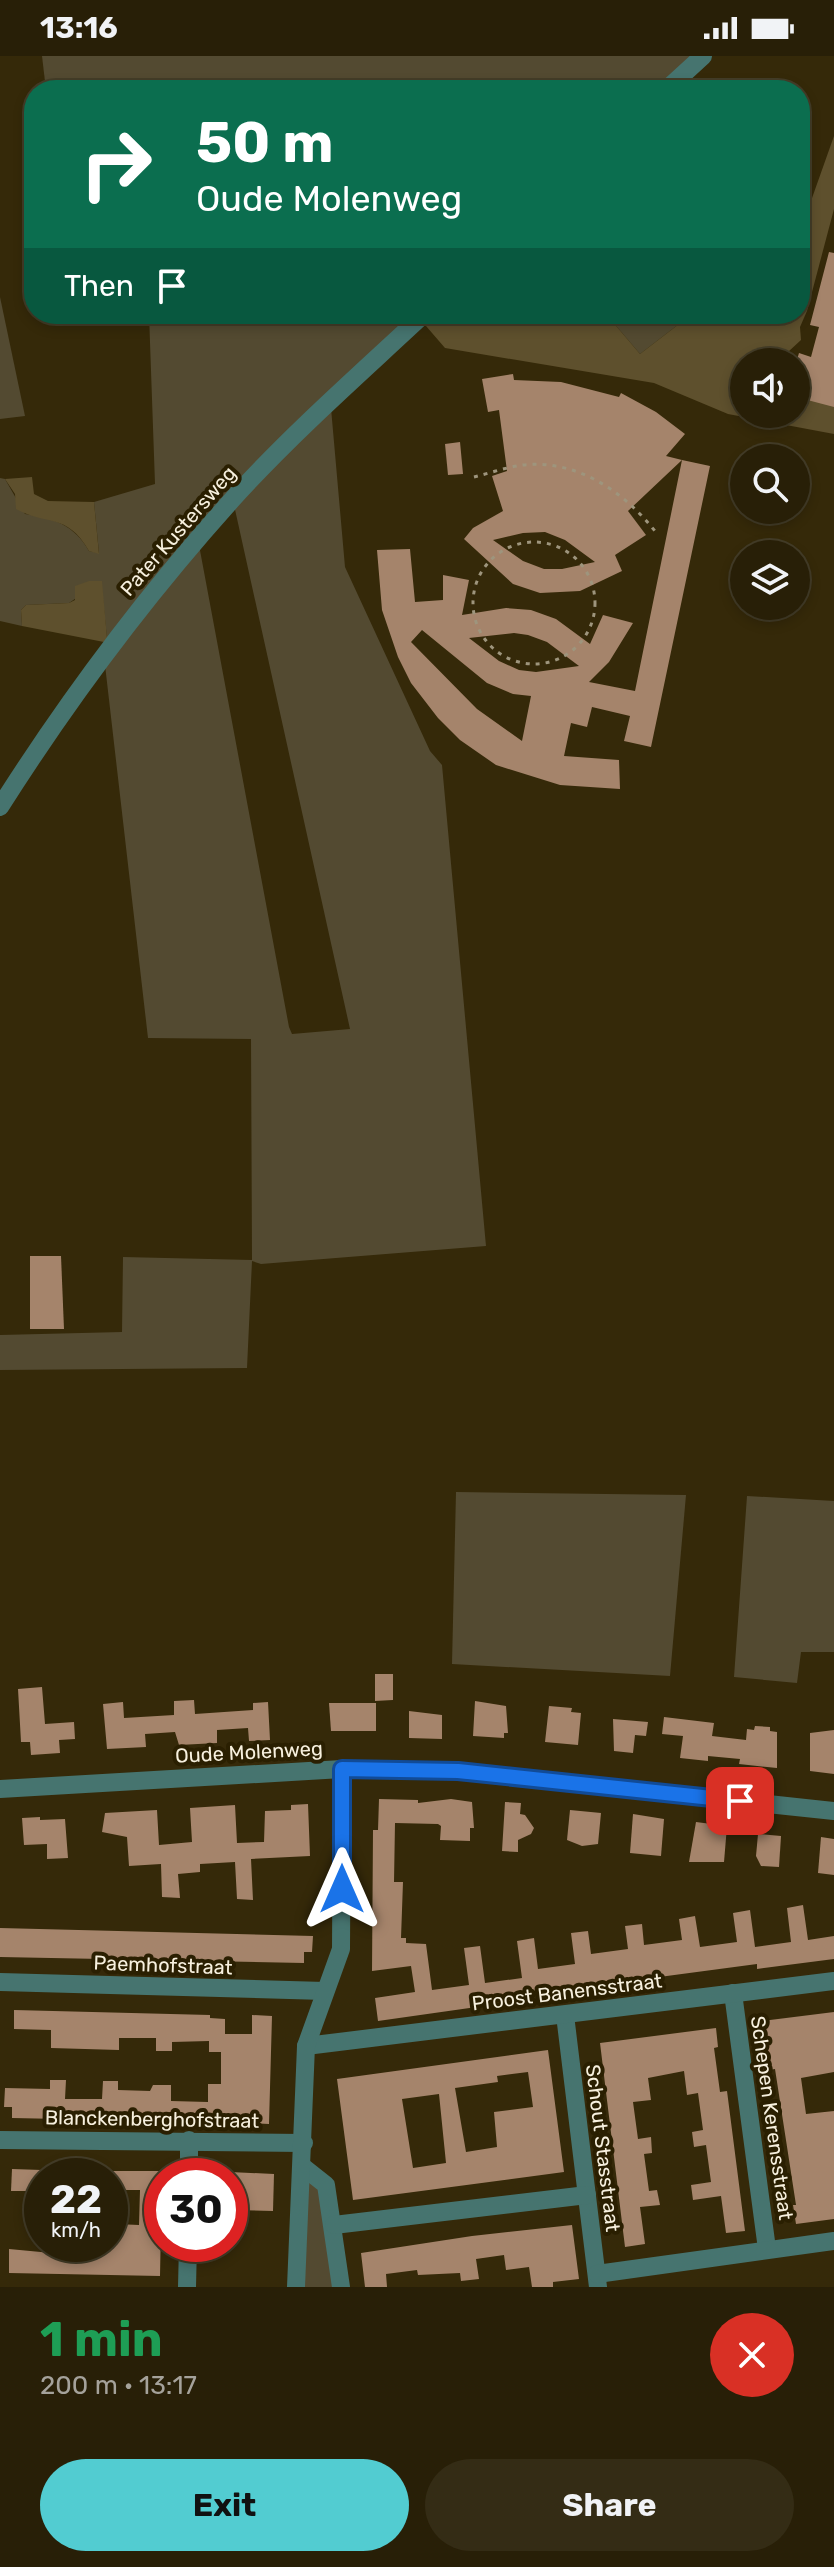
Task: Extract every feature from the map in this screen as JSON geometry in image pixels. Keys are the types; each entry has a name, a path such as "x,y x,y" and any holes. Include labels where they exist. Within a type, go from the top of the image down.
{"street":[{"path":"677,80 703,56"},
{"name":"Pater Kustersweg","path":"0,807 67,706 173,567 284,445 413,324"},
{"path":"296,2287 306,2046 341,1949 342,1769"},
{"name":"Oude Molenweg","path":"0,1789 342,1769 458,1771 834,1811"},
{"name":"Proost Banensstraat","path":"306,2046 834,1981"},
{"name":"Paemhofstraat","path":"0,1982 325,1991"},
{"name":"Schepen Kerensstraat","path":"733,1993 767,2249"},
{"name":"Schout Stasstraat","path":"565,2015 598,2280"},
{"name":"Blanckenberghofstraat","path":"0,2140 304,2143"},
{"path":"189,2140 189,2158"},
{"path":"302,2166 324,2181 334,2225 341,2287"},
{"path":"334,2225 587,2195"},
{"path":"598,2280 767,2249 834,2241"},
{"path":"187,2287 188,2262"}],"path":[{"path":"474,477 524,465 568,470 594,478 639,510 658,535"},
{"path":"529,542 548,543 578,558 593,590 593,606 591,625 584,640 569,655 541,664 516,662 493,649 482,638 475,619 475,589 488,563 505,550 529,542"}],"shaded area":[{"path":"42,56 696,56 670,80 45,80"},
{"path":"834,136 834,209 810,300 810,204"},
{"path":"0,297 25,416 0,419"},
{"path":"149,324 406,324 107,638 101,581 69,603 26,605 21,610 22,626 0,621 0,478 5,479 25,514 62,524 77,535 89,551 99,553 94,502 155,484"},
{"path":"428,324 614,324 640,354 679,324 801,324 801,340 792,348 730,348 730,414 654,383 445,348 426,326"},
{"path":"614,324 679,324 640,354"},
{"path":"810,396 834,402 834,434 802,428 810,428"},
{"path":"331,408 345,567 430,751 442,765 486,1246 261,1264 252,1261 247,1368 0,1370 0,1335 122,1332 123,1257 252,1260 251,1039 148,1038 105,665 199,545 289,1027 292,1034 350,1029 234,505"},
{"path":"32,477 34,494 48,501 94,502 99,554 89,551 73,530 64,525 16,509 15,494 5,479"},
{"path":"102,581 107,638 104,642 22,626 21,610 26,605 69,603 75,600 75,586"},
{"path":"456,1492 686,1495 670,1676 452,1664"},
{"path":"747,1496 834,1501 834,1652 801,1652 797,1683 734,1677"},
{"path":"307,2175 320,2185 335,2287 302,2287"}],"building":[{"path":"829,252 834,253 834,407 810,401 810,357 819,327 810,325"},
{"path":"513,374 514,380 561,382 619,397 621,393 656,412 685,434 666,456 682,460 628,511 646,535 615,555 622,571 580,591 540,593 513,584 464,539 473,528 503,511 492,476 507,471 499,410 488,412 482,379","holes":["545,532 565,540 595,562 562,569 544,569 523,561 493,540"]},
{"path":"460,442 463,474 448,475 445,444"},
{"path":"682,460 710,466 651,747 624,741 630,716 592,707 587,727 571,723 564,756 619,760 620,789 560,785 496,765 460,740 411,683 398,657 382,610 377,550 410,549 415,602 443,600 443,575 469,580 462,615 506,608 531,610 556,619 590,644 603,615 633,623 609,662 589,682 635,691","holes":["422,630 487,683 513,694 531,696 522,741 477,709 411,642","514,633 547,642 579,666 536,672 519,670 499,661 469,638"]},
{"path":"30,1256 61,1256 64,1329 30,1329"},
{"path":"375,1674 393,1674 393,1700 375,1701"},
{"path":"42,1687 45,1724 74,1722 75,1739 59,1740 60,1753 31,1755 30,1742 21,1742 18,1689"},
{"path":"194,1700 195,1714 253,1710 253,1703 268,1702 270,1740 249,1741 248,1728 217,1730 217,1743 179,1745 175,1732 145,1734 146,1747 107,1749 103,1704 123,1702 124,1718 174,1715 174,1701"},
{"path":"475,1701 506,1706 508,1733 504,1733 504,1738 473,1736"},
{"path":"329,1703 376,1703 376,1731 331,1731"},
{"path":"549,1706 572,1708 571,1712 581,1713 578,1745 545,1742"},
{"path":"409,1711 442,1715 442,1739 409,1738"},
{"path":"664,1717 714,1723 712,1736 746,1740 747,1729 770,1727 770,1731 777,1732 777,1768 739,1764 740,1759 708,1756 708,1761 680,1758 683,1736 662,1734"},
{"path":"613,1719 648,1722 646,1736 635,1735 633,1753 614,1751"},
{"path":"834,1730 834,1774 810,1771 810,1733"},
{"path":"379,1799 418,1800 418,1803 451,1799 472,1802 474,1828 470,1828 470,1841 440,1840 441,1826 438,1824 395,1823 394,1882 403,1882 401,1938 406,1938 406,1943 426,1944 432,1990 469,1985 464,1948 480,1946 485,1983 522,1978 517,1941 534,1938 538,1969 575,1964 571,1933 588,1931 591,1954 628,1949 625,1926 642,1924 644,1945 682,1940 679,1919 695,1916 700,1947 737,1942 733,1913 750,1910 755,1947 791,1942 787,1908 803,1905 808,1940 834,1936 834,1959 757,1969 757,1964 524,1995 525,2000 378,2021 375,1998 415,1992 411,1966 372,1971 373,1830 378,1830"},
{"path":"505,1802 521,1803 520,1814 525,1815 534,1828 531,1834 518,1840 518,1852 502,1851"},
{"path":"308,1804 310,1856 251,1859 253,1900 237,1899 235,1862 200,1864 200,1872 178,1874 180,1898 162,1897 161,1864 129,1866 127,1837 102,1832 105,1813 157,1810 159,1845 192,1842 190,1808 235,1805 237,1843 264,1842 265,1811 291,1810 291,1805"},
{"path":"570,1810 601,1813 598,1844 582,1846 567,1840"},
{"path":"633,1814 664,1819 661,1856 630,1853"},
{"path":"40,1817 40,1820 65,1819 68,1858 47,1859 47,1844 24,1845 22,1818"},
{"path":"696,1822 727,1826 724,1862 689,1862"},
{"path":"758,1834 781,1836 779,1867 761,1866 756,1856"},
{"path":"821,1837 834,1839 834,1875 818,1873"},
{"path":"0,1928 313,1936 312,1952 304,1952 304,1963 0,1957"},
{"path":"14,2010 210,2015 210,2018 225,2019 225,2034 252,2034 252,2015 272,2016 269,2124 250,2123 250,2119 207,2119 207,2122 12,2118 12,2107 4,2107 5,2088 50,2089 50,2080 66,2080 65,2099 102,2099 103,2081 118,2081 118,2090 150,2091 153,2085 171,2085 171,2101 208,2102 208,2084 221,2084 221,2052 209,2052 209,2041 172,2042 172,2051 156,2051 156,2038 119,2038 119,2050 51,2048 51,2030 14,2029"},
{"path":"834,2012 834,2072 801,2078 806,2114 834,2111 834,2219 796,2224 793,2205 796,2205 775,2069 762,2071 755,2022"},
{"path":"716,2028 718,2047 714,2048 720,2092 727,2091 745,2231 726,2233 721,2196 693,2200 691,2185 711,2182 706,2145 694,2147 692,2132 703,2130 698,2093 687,2095 684,2071 648,2078 651,2100 633,2102 638,2139 651,2137 652,2153 644,2154 649,2191 657,2190 660,2205 640,2207 645,2244 625,2247 600,2043"},
{"path":"548,2050 564,2172 353,2200 337,2079","holes":["528,2072 533,2107 494,2112 497,2147 466,2152 455,2088 498,2082 497,2076","439,2094 446,2163 413,2168 402,2099"]},
{"path":"12,2169 24,2169 24,2191 11,2191"},
{"path":"128,2171 144,2171 144,2262 160,2262 160,2276 9,2273 9,2249 24,2250 24,2262 128,2262 128,2225 139,2225 140,2190 128,2190"},
{"path":"248,2173 274,2174 273,2211 248,2210"},
{"path":"572,2225 579,2279 553,2282 553,2287 532,2287 529,2267 506,2270 504,2255 476,2259 479,2279 461,2281 460,2273 418,2275 417,2270 386,2274 387,2287 365,2287 361,2253"}],"route":[{"path":"342,1889 342,1769 458,1771 740,1801"}]}
